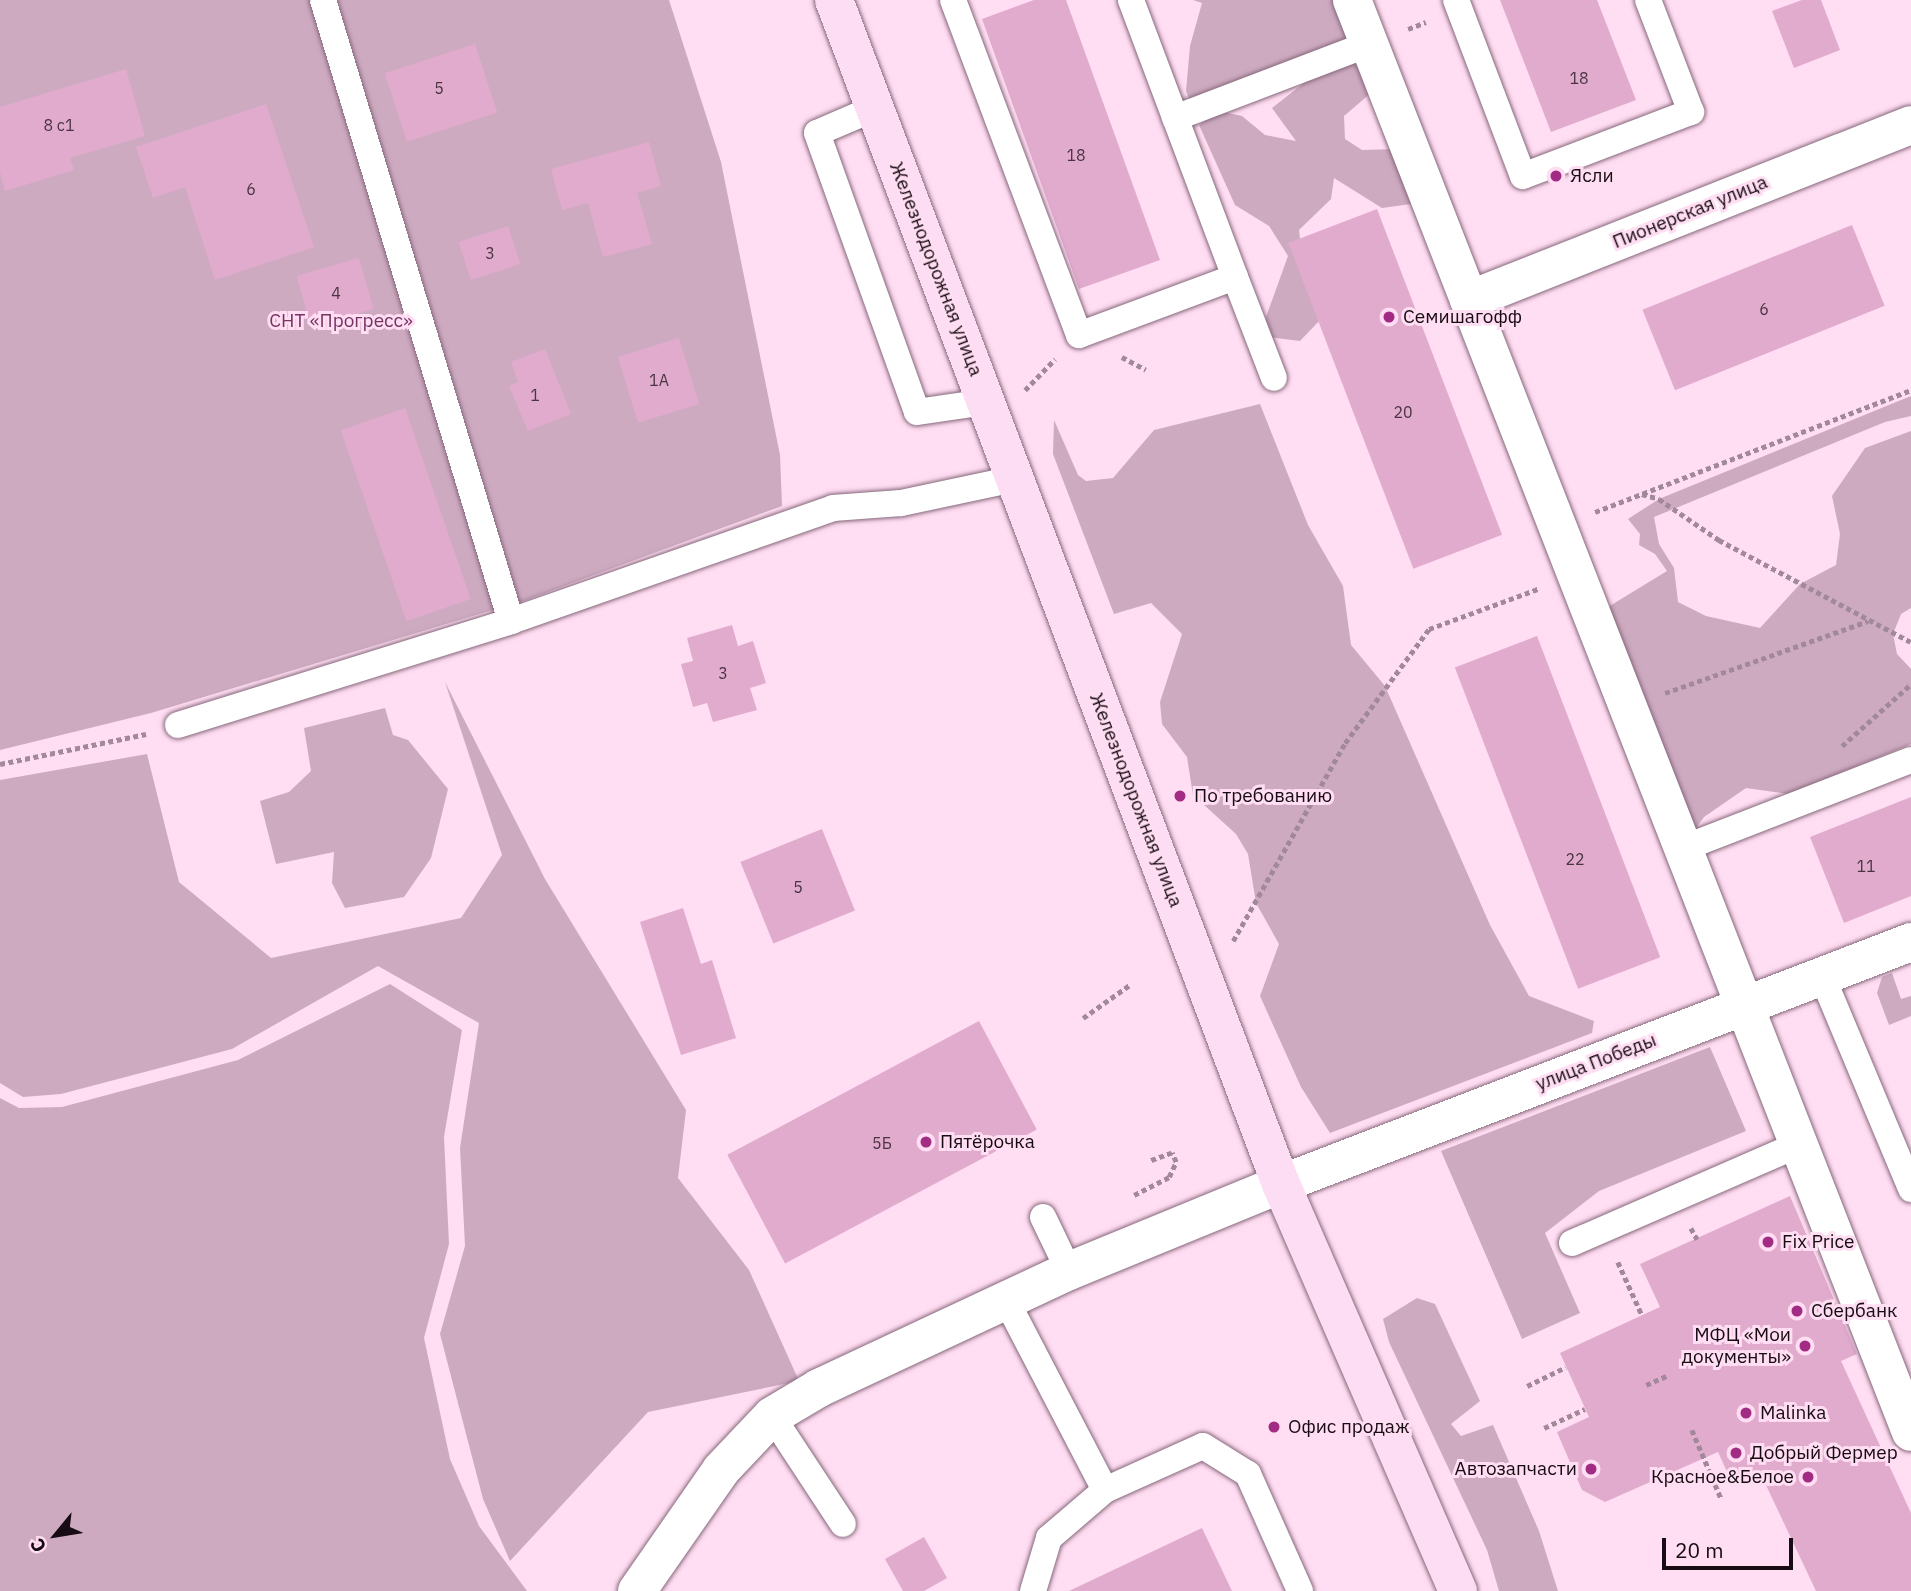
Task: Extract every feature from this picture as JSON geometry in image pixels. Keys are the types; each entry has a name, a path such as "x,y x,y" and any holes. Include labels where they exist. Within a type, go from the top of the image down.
{"main road":[{"name":"Железнодорожная улица","path":"834,0 1281,1184 1458,1591"}],"street":[{"path":"1352,0 1911,1432"},
{"name":"Пионерская улица","path":"1469,300 1911,125"},
{"name":"улица Победы","path":"772,1416 1069,1271 1281,1184 1911,942"},
{"path":"637,1591 721,1470 772,1416"}],"lane":[{"path":"323,0 512,621"},
{"path":"953,0 1079,335 1235,277"},
{"path":"1131,0 1274,378"},
{"path":"1458,5 1523,176 1691,112 1648,0"},
{"path":"1175,118 1369,44"},
{"path":"875,108 817,133 917,412 985,402"},
{"path":"178,725 512,621 834,508 901,503 1014,479"},
{"path":"1684,848 1911,760"},
{"path":"1822,976 1911,1189"},
{"path":"1572,1242 1800,1144"},
{"path":"1043,1217 1069,1271"},
{"path":"1006,1300 1105,1490"},
{"path":"772,1416 844,1524"},
{"path":"1033,1591 1049,1538 1105,1490 1203,1446 1248,1474 1300,1591"}],"path":[{"path":"1369,44 1458,5"},
{"path":"1558,527 1911,390"},
{"path":"1642,494 1659,499 1719,540 1911,642"},
{"path":"1227,951 1345,743 1429,629 1575,575"},
{"path":"1628,707 1869,621"},
{"path":"0,764 178,725"},
{"path":"1083,1018 1130,984"},
{"path":"1122,1202 1169,1177 1176,1163 1172,1153 1150,1161"},
{"path":"1603,1229 1642,1315"},
{"path":"1527,1386 1566,1367"},
{"path":"1646,1385 1668,1375"},
{"path":"1544,1428 1586,1409"},
{"path":"1692,1430 1721,1498"}],"green space":[{"name":"СНТ «Прогресс»","path":"0,0 669,0 721,162 780,455 782,506 526,600 151,713 0,750"},
{"path":"1193,0 1343,0 1358,35 1191,102 1186,91 1190,46 1202,3"},
{"path":"1349,63 1357,64 1372,92 1344,116 1345,139 1362,150 1399,149 1418,203 1382,208 1334,178 1331,199 1299,230 1303,263 1322,318 1300,341 1267,337 1266,317 1288,256 1269,226 1235,205 1199,125 1218,111 1242,116 1265,135 1296,141 1272,108 1314,75"},
{"path":"1911,396 1911,416 1885,422 1654,517 1659,544 1674,568 1678,602 1706,616 1760,628 1800,584 1836,565 1840,534 1832,496 1865,448 1911,431 1911,608 1901,614 1893,634 1897,654 1911,669 1911,744 1789,794 1746,788 1704,817 1693,832 1608,607 1667,571 1655,554 1639,545 1640,534 1628,519 1659,499"},
{"path":"1260,404 1308,525 1343,586 1351,645 1385,686 1490,925 1529,996 1594,1021 1592,1033 1330,1133 1301,1087 1260,996 1279,944 1256,903 1248,854 1236,834 1193,795 1187,757 1162,724 1160,702 1182,634 1151,603 1114,614 1053,454 1054,420 1078,475 1086,481 1113,478 1154,430"},
{"path":"445,682 545,879 686,1110 678,1178 749,1270 799,1381 648,1412 510,1561 483,1499 440,1334 465,1246 460,1148 479,1023 378,966 232,1049 61,1094 23,1097 0,1083 0,780 147,754 179,882 271,958 461,918 502,855"},
{"path":"385,708 393,735 408,740 448,789 431,858 404,897 345,908 332,883 334,852 276,864 260,801 289,792 311,771 304,728"},
{"path":"1892,973 1901,999 1911,996 1911,1016 1889,1025 1877,993 1882,977"},
{"path":"390,984 462,1030 444,1137 449,1244 424,1338 450,1459 479,1526 527,1591 0,1591 0,1098 19,1108 62,1107 238,1060"},
{"path":"1710,1047 1746,1131 1599,1191 1545,1233 1580,1313 1522,1339 1441,1151"},
{"path":"1417,1298 1435,1304 1480,1401 1451,1424 1461,1436 1493,1425 1539,1531 1558,1591 1499,1591 1487,1550 1389,1342 1383,1319"}],"building":[{"path":"1034,0 1066,0 1160,260 1079,289 982,19"},
{"path":"1500,0 1597,0 1636,100 1551,132"},
{"path":"1802,0 1821,0 1840,50 1794,68 1772,11"},
{"path":"475,44 497,112 407,142 385,73"},
{"path":"126,69 145,136 70,158 74,170 5,191 0,172 0,107"},
{"path":"266,104 314,247 215,280 185,187 153,198 136,147"},
{"path":"649,142 661,186 637,193 652,244 603,257 588,203 562,210 551,169"},
{"path":"1377,209 1502,535 1413,569 1288,243"},
{"path":"1852,225 1885,306 1675,390 1642,310"},
{"path":"508,226 520,264 471,280 459,242"},
{"path":"359,258 374,309 311,327 297,276"},
{"path":"679,338 699,404 638,423 618,357"},
{"path":"545,349 571,414 528,431 509,386 518,382 511,362"},
{"path":"405,408 471,599 406,621 341,430"},
{"path":"732,625 738,646 753,641 766,683 750,688 757,710 713,722 707,703 693,707 681,664 693,661 687,638"},
{"path":"1537,636 1660,957 1578,989 1455,668"},
{"path":"1911,797 1911,896 1844,923 1810,837"},
{"path":"822,829 855,911 773,944 740,862"},
{"path":"683,908 701,964 712,960 736,1038 681,1055 640,922"},
{"path":"979,1021 1037,1130 785,1263 727,1155"},
{"path":"1790,1196 1857,1354 1841,1361 1911,1513 1911,1591 1816,1591 1765,1483 1728,1474 1718,1452 1605,1502 1582,1490 1557,1432 1589,1417 1560,1353 1660,1307 1640,1264"},
{"path":"1202,1528 1232,1591 1069,1591"},
{"path":"924,1537 947,1578 924,1591 903,1591 885,1559"}],"place":[{"name":"Ясли","path":"1556,176"},
{"name":"Семишагофф","path":"1389,317"},
{"name":"По требованию","path":"1180,796"},
{"name":"Пятёрочка","path":"926,1142"},
{"name":"Fix Price","path":"1768,1242"},
{"name":"Сбербанк","path":"1797,1311"},
{"name":"МФЦ «Мои документы»","path":"1805,1346"},
{"name":"Malinka","path":"1746,1413"},
{"name":"Офис продаж","path":"1274,1427"},
{"name":"Добрый Фермер","path":"1736,1453"},
{"name":"Автозапчасти","path":"1591,1469"},
{"name":"Красное&Белое","path":"1808,1477"}]}
